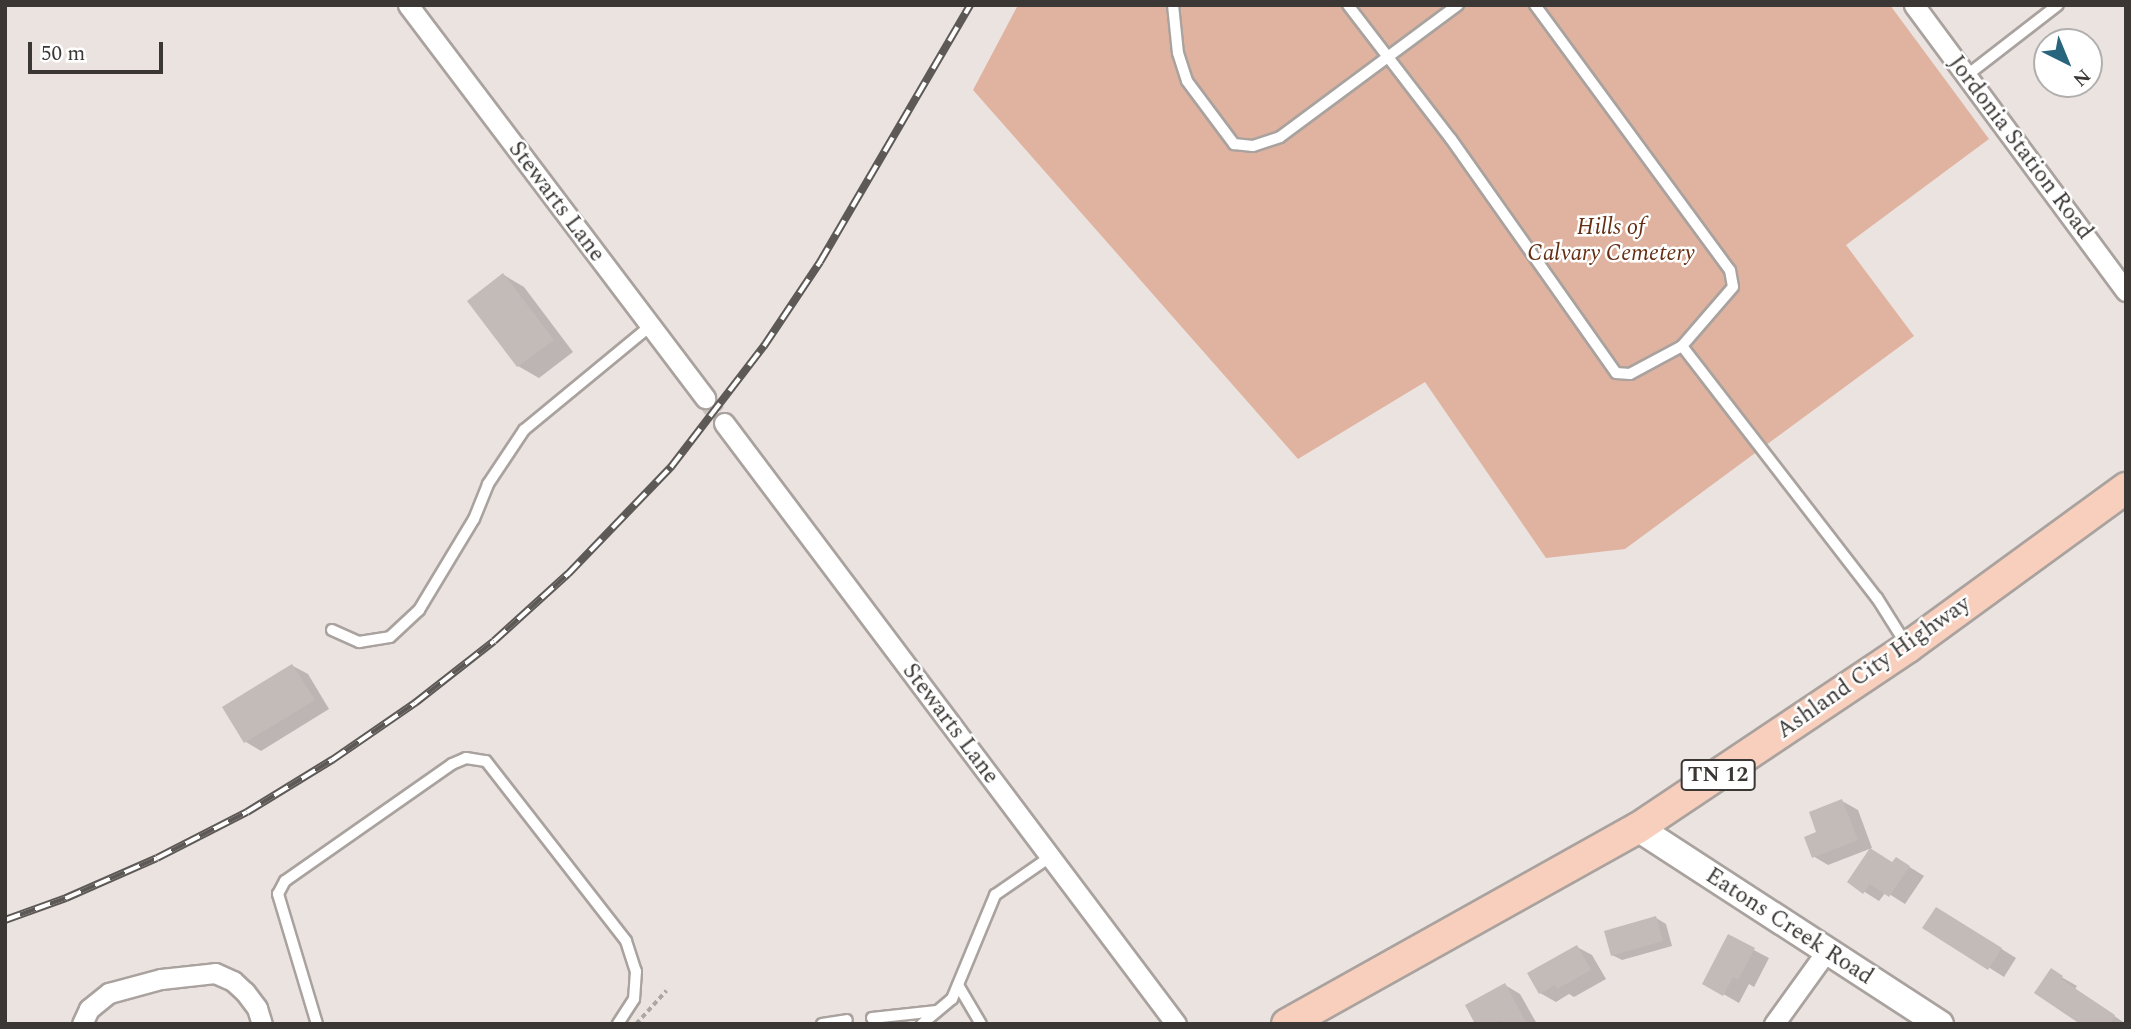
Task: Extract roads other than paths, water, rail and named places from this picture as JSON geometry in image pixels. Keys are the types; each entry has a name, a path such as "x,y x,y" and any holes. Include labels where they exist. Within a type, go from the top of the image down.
{"main road":[{"name":"Ashland City Highway","path":"1287,1024 1638,828 1908,647 2126,488"}],"street":[{"name":"Stewarts Lane","path":"408,5 705,398"},
{"name":"Jordonia Station Road","path":"1914,5 2126,291"},
{"name":"Stewarts Lane","path":"724,424 1176,1024"},
{"name":"Eatons Creek Road","path":"1638,828 1940,1024"},
{"path":"1774,1024 1826,952"},
{"path":"82,1024 89,1009 109,993 161,979 215,973 233,981 245,992 257,1008 262,1024"}],"lane":[{"path":"1173,5 1178,52 1187,81 1234,144 1253,146 1280,137 1458,5"},
{"path":"1348,5 1451,139 1616,373 1630,374 1682,346 1733,287 1730,270 1535,5"},
{"path":"1966,76 2058,5"},
{"path":"332,630 359,642 390,637 419,610 474,519 488,484 524,430 650,326"},
{"path":"1682,346 1877,598 1908,647"},
{"path":"317,1024 278,894 285,881 452,764 466,758 486,761 626,941 636,971 634,999 618,1024"},
{"path":"922,1024 952,999 995,895 1050,857"},
{"path":"958,985 981,1024"},
{"path":"872,1018 938,1011"},
{"path":"822,1024 847,1020"}],"tunnel":[{"path":"705,398 724,423"}],"railway":[{"path":"5,920 66,898 157,858 247,812 332,760 415,703 494,641 568,574 671,467 764,346 820,262 970,5"}],"park label":[{"name":"Hills of Calvary Cemetery","path":"1611,241"}]}
